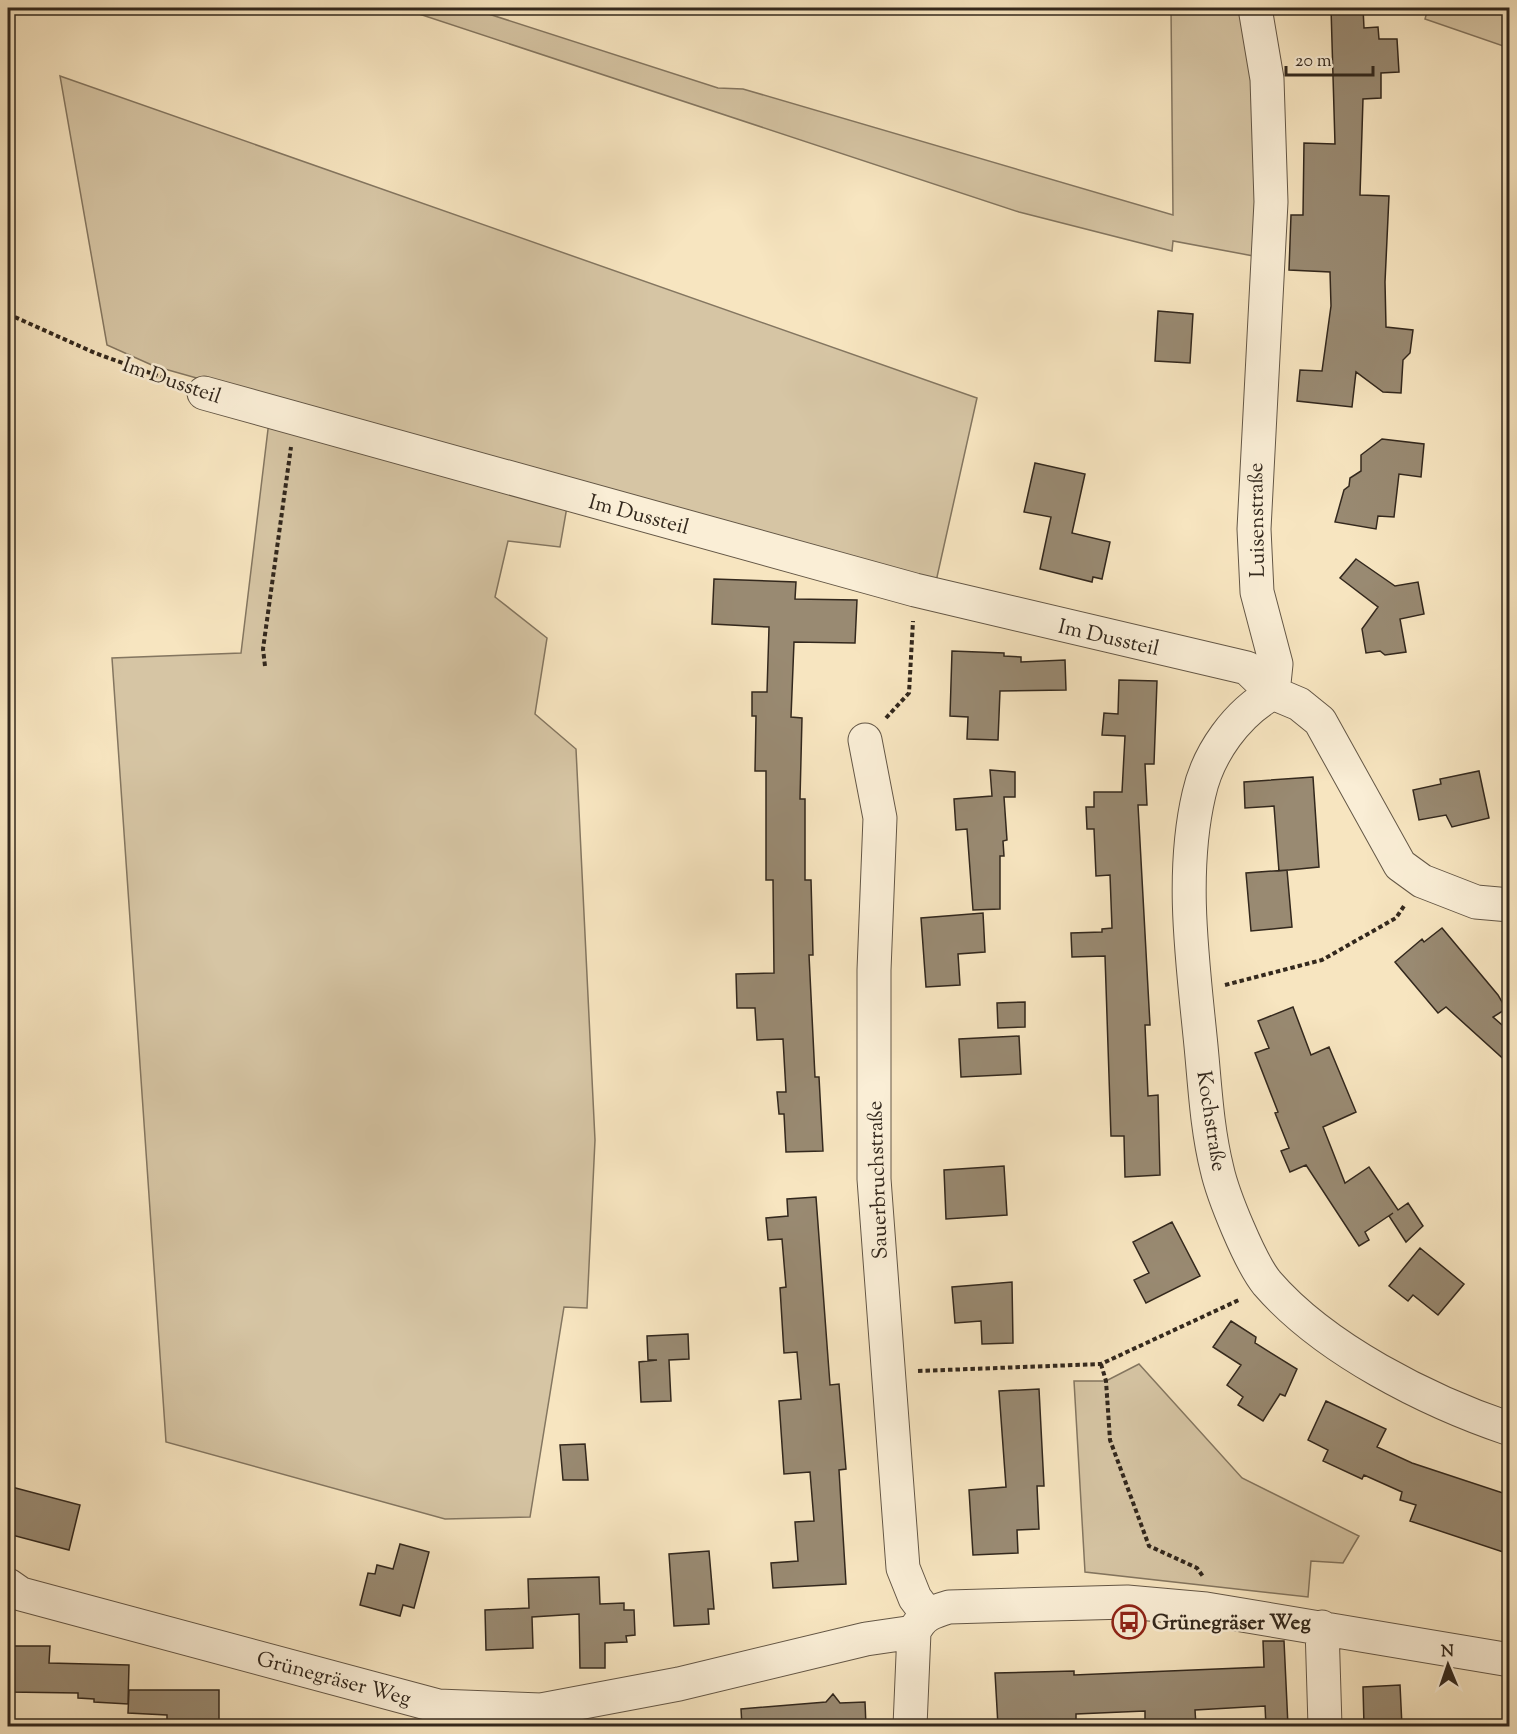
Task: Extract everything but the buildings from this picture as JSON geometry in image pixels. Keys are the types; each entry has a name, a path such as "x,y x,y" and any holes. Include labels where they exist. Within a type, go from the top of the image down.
{"street":[{"name":"Luisenstraße","path":"1255,8 1267,79 1270,202 1254,529 1257,592 1276,664 1273,693"},
{"name":"Im Dussteil","path":"204,393 915,590 1247,668 1273,693"},
{"path":"1273,693 1299,704 1320,721 1400,865 1422,881 1476,902 1509,905"},
{"name":"Kochstraße","path":"1273,693 1254,703 1220,742 1199,792 1192,839 1191,892 1196,993 1208,1121 1217,1170 1235,1222 1266,1281 1302,1316 1345,1347 1401,1382 1509,1429"},
{"name":"Sauerbruchstraße","path":"865,740 880,818 874,970 874,1179 903,1568 915,1598 920,1622"},
{"name":"Grünegräser Weg","path":"8,1585 21,1594 438,1706 541,1710 679,1684 866,1639 920,1622 949,1607 970,1606 1127,1602 1206,1610 1322,1627 1509,1660"},
{"path":"910,1726 920,1622"},
{"path":"1322,1627 1325,1726"}],"path":[{"name":"Im Dussteil","path":"8,314 95,353 204,393"},
{"path":"265,666 263,650 295,418"},
{"path":"909,693 915,590"},
{"path":"1196,993 1322,960 1396,918 1422,881"},
{"path":"887,1374 1101,1364 1250,1294 1266,1281"},
{"path":"1101,1364 1106,1381 1110,1440 1149,1545 1197,1568 1210,1586"}],"shaded area":[{"path":"414,8 470,8 718,88 743,89 1173,215 1171,8 1242,8 1256,78 1259,257 1173,241 1172,251 1019,212 413,12"},
{"path":"1428,8 1509,8 1509,48 1425,19"},
{"path":"60,76 977,398 935,586 154,366 107,345"},
{"path":"269,421 568,501 560,547 508,541 495,597 547,638 535,714 576,749 595,1140 587,1308 564,1307 530,1517 445,1519 166,1442 112,658 241,653"},
{"path":"1139,1364 1242,1478 1359,1536 1343,1563 1311,1561 1308,1597 1085,1572 1074,1381 1106,1381"}],"place":[{"name":"Grünegräser Weg","path":"1129,1622"}]}
